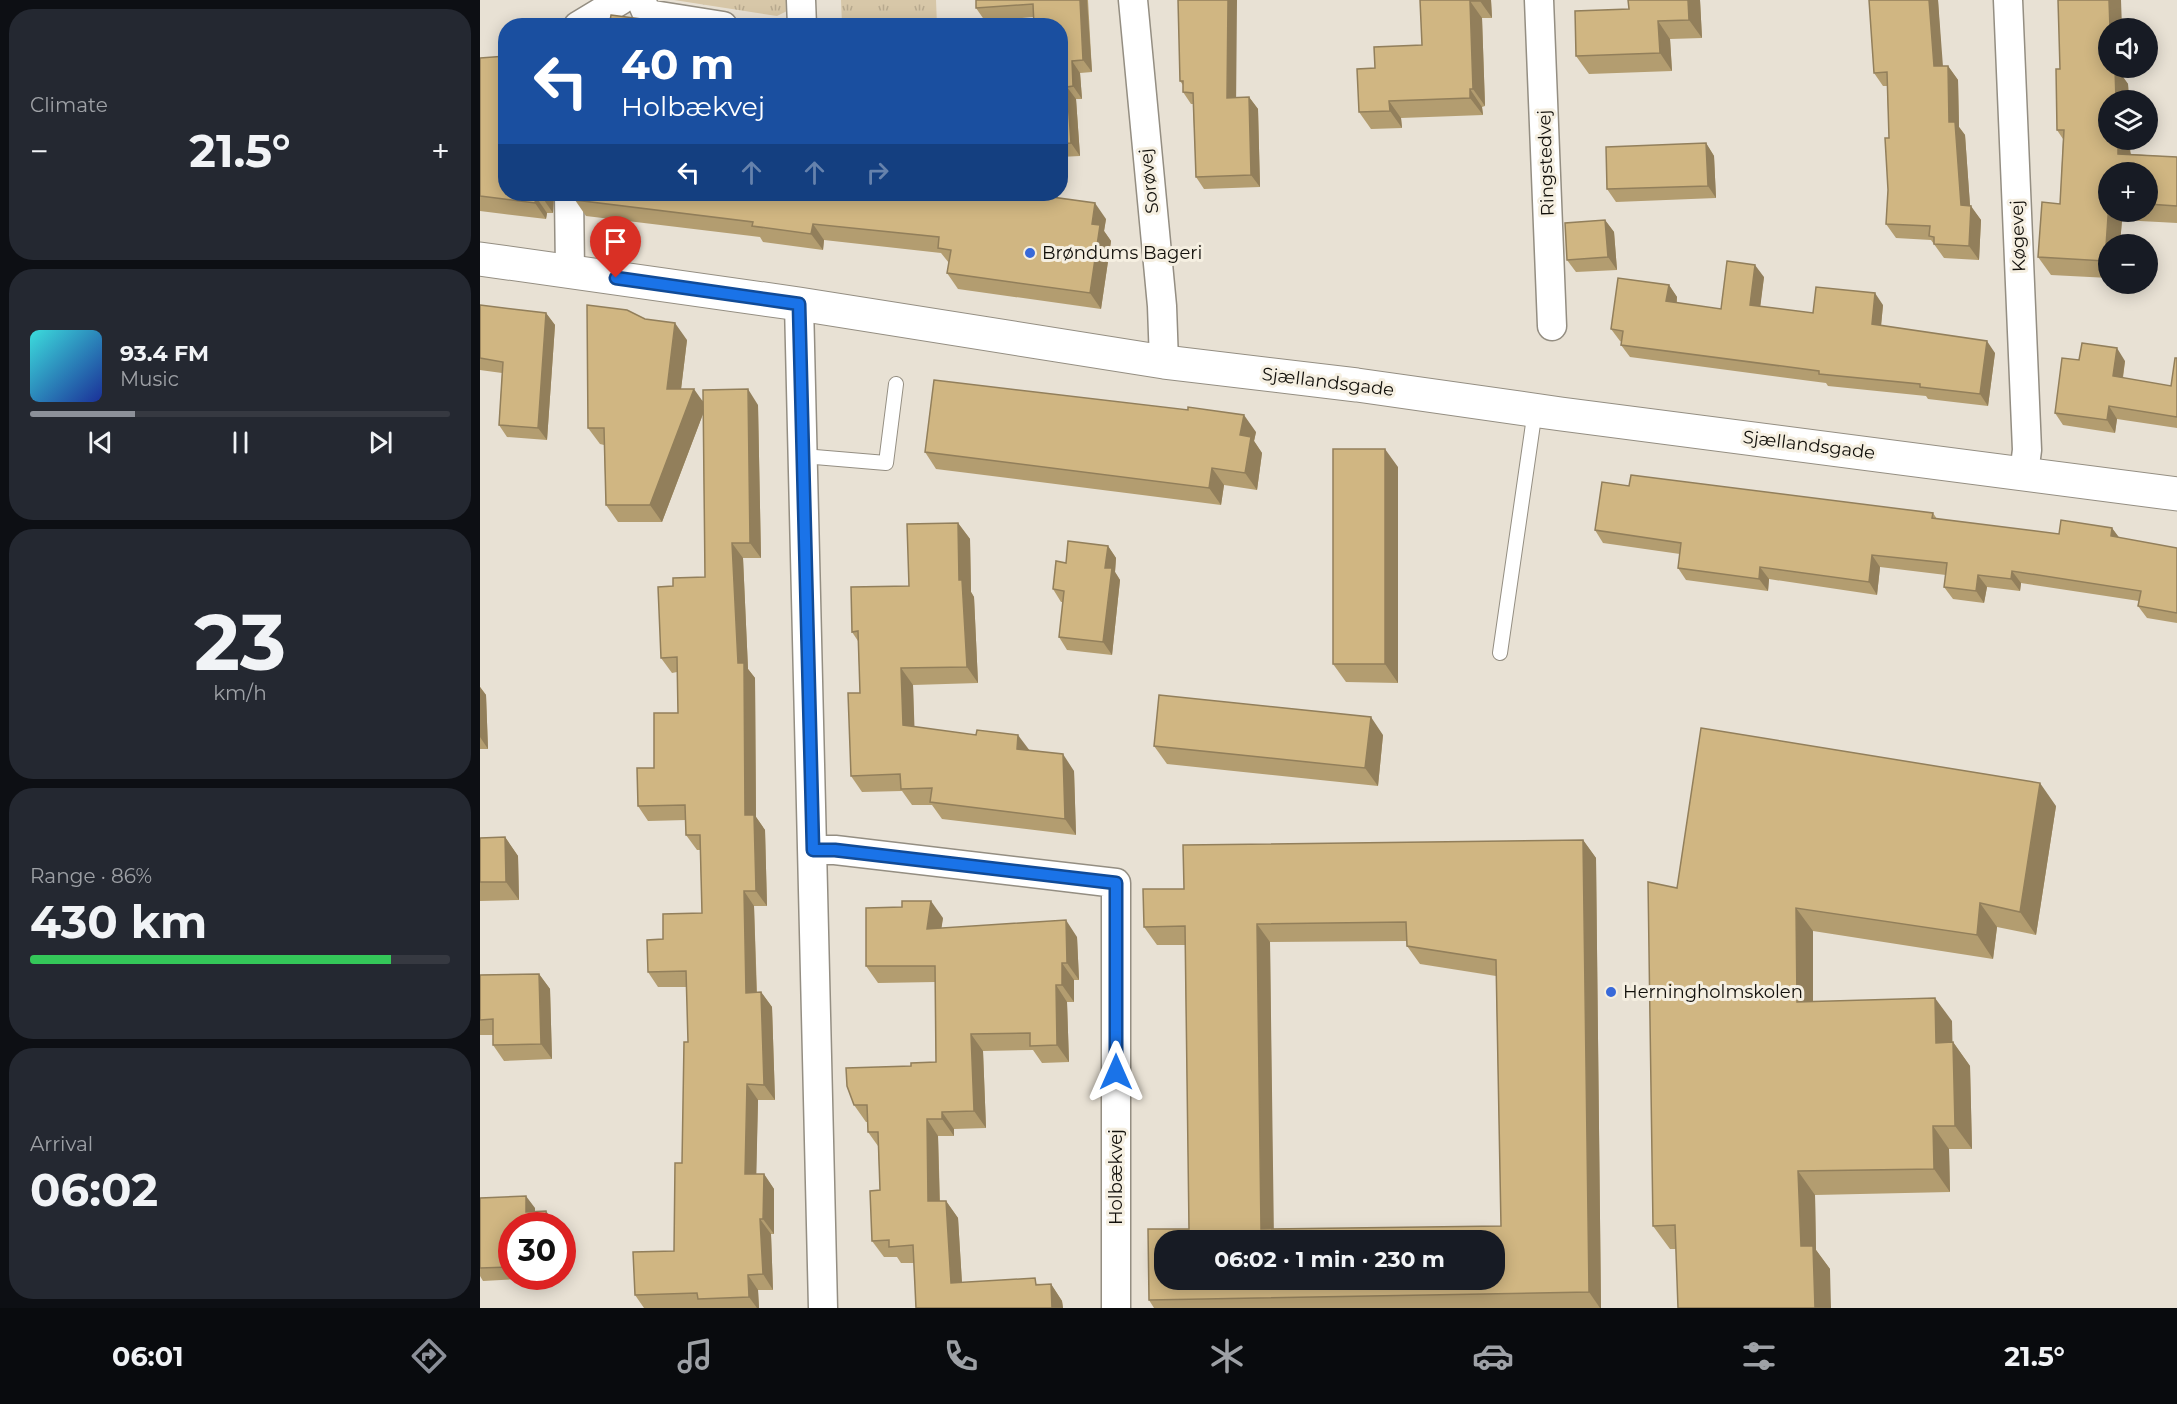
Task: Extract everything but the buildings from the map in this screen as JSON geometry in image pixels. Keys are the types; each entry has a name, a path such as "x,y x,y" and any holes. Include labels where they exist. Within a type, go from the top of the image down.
{"street":[{"path":"591,18 621,0"},
{"path":"641,0 646,14 672,18"},
{"path":"801,0 802,18"},
{"name":"Sorøvej","path":"1133,0 1162,306 1164,362"},
{"name":"Ringstedvej","path":"1539,0 1552,326"},
{"name":"Køgevej","path":"2008,0 2027,450 2024,472"},
{"path":"569,201 570,271"},
{"name":"Sjællandsgade","path":"480,259 799,304 1164,362 1357,385 2177,494"},
{"path":"799,304 823,1308"},
{"name":"Holbækvej","path":"813,850 835,850 1116,883 1116,1308"}],"lane":[{"path":"803,456 886,463 896,384"},
{"path":"1500,653 1535,410"}],"green space":[{"path":"674,0 792,0 789,10 777,16"},
{"path":"841,0 936,0 937,18 842,18"}],"place":[{"name":"Brøndums Bageri","path":"1030,253"},
{"name":"Herningholmskolen","path":"1611,992"}],"route":[{"path":"616,278 799,304 813,850 835,850 1116,883 1116,1072"}]}
